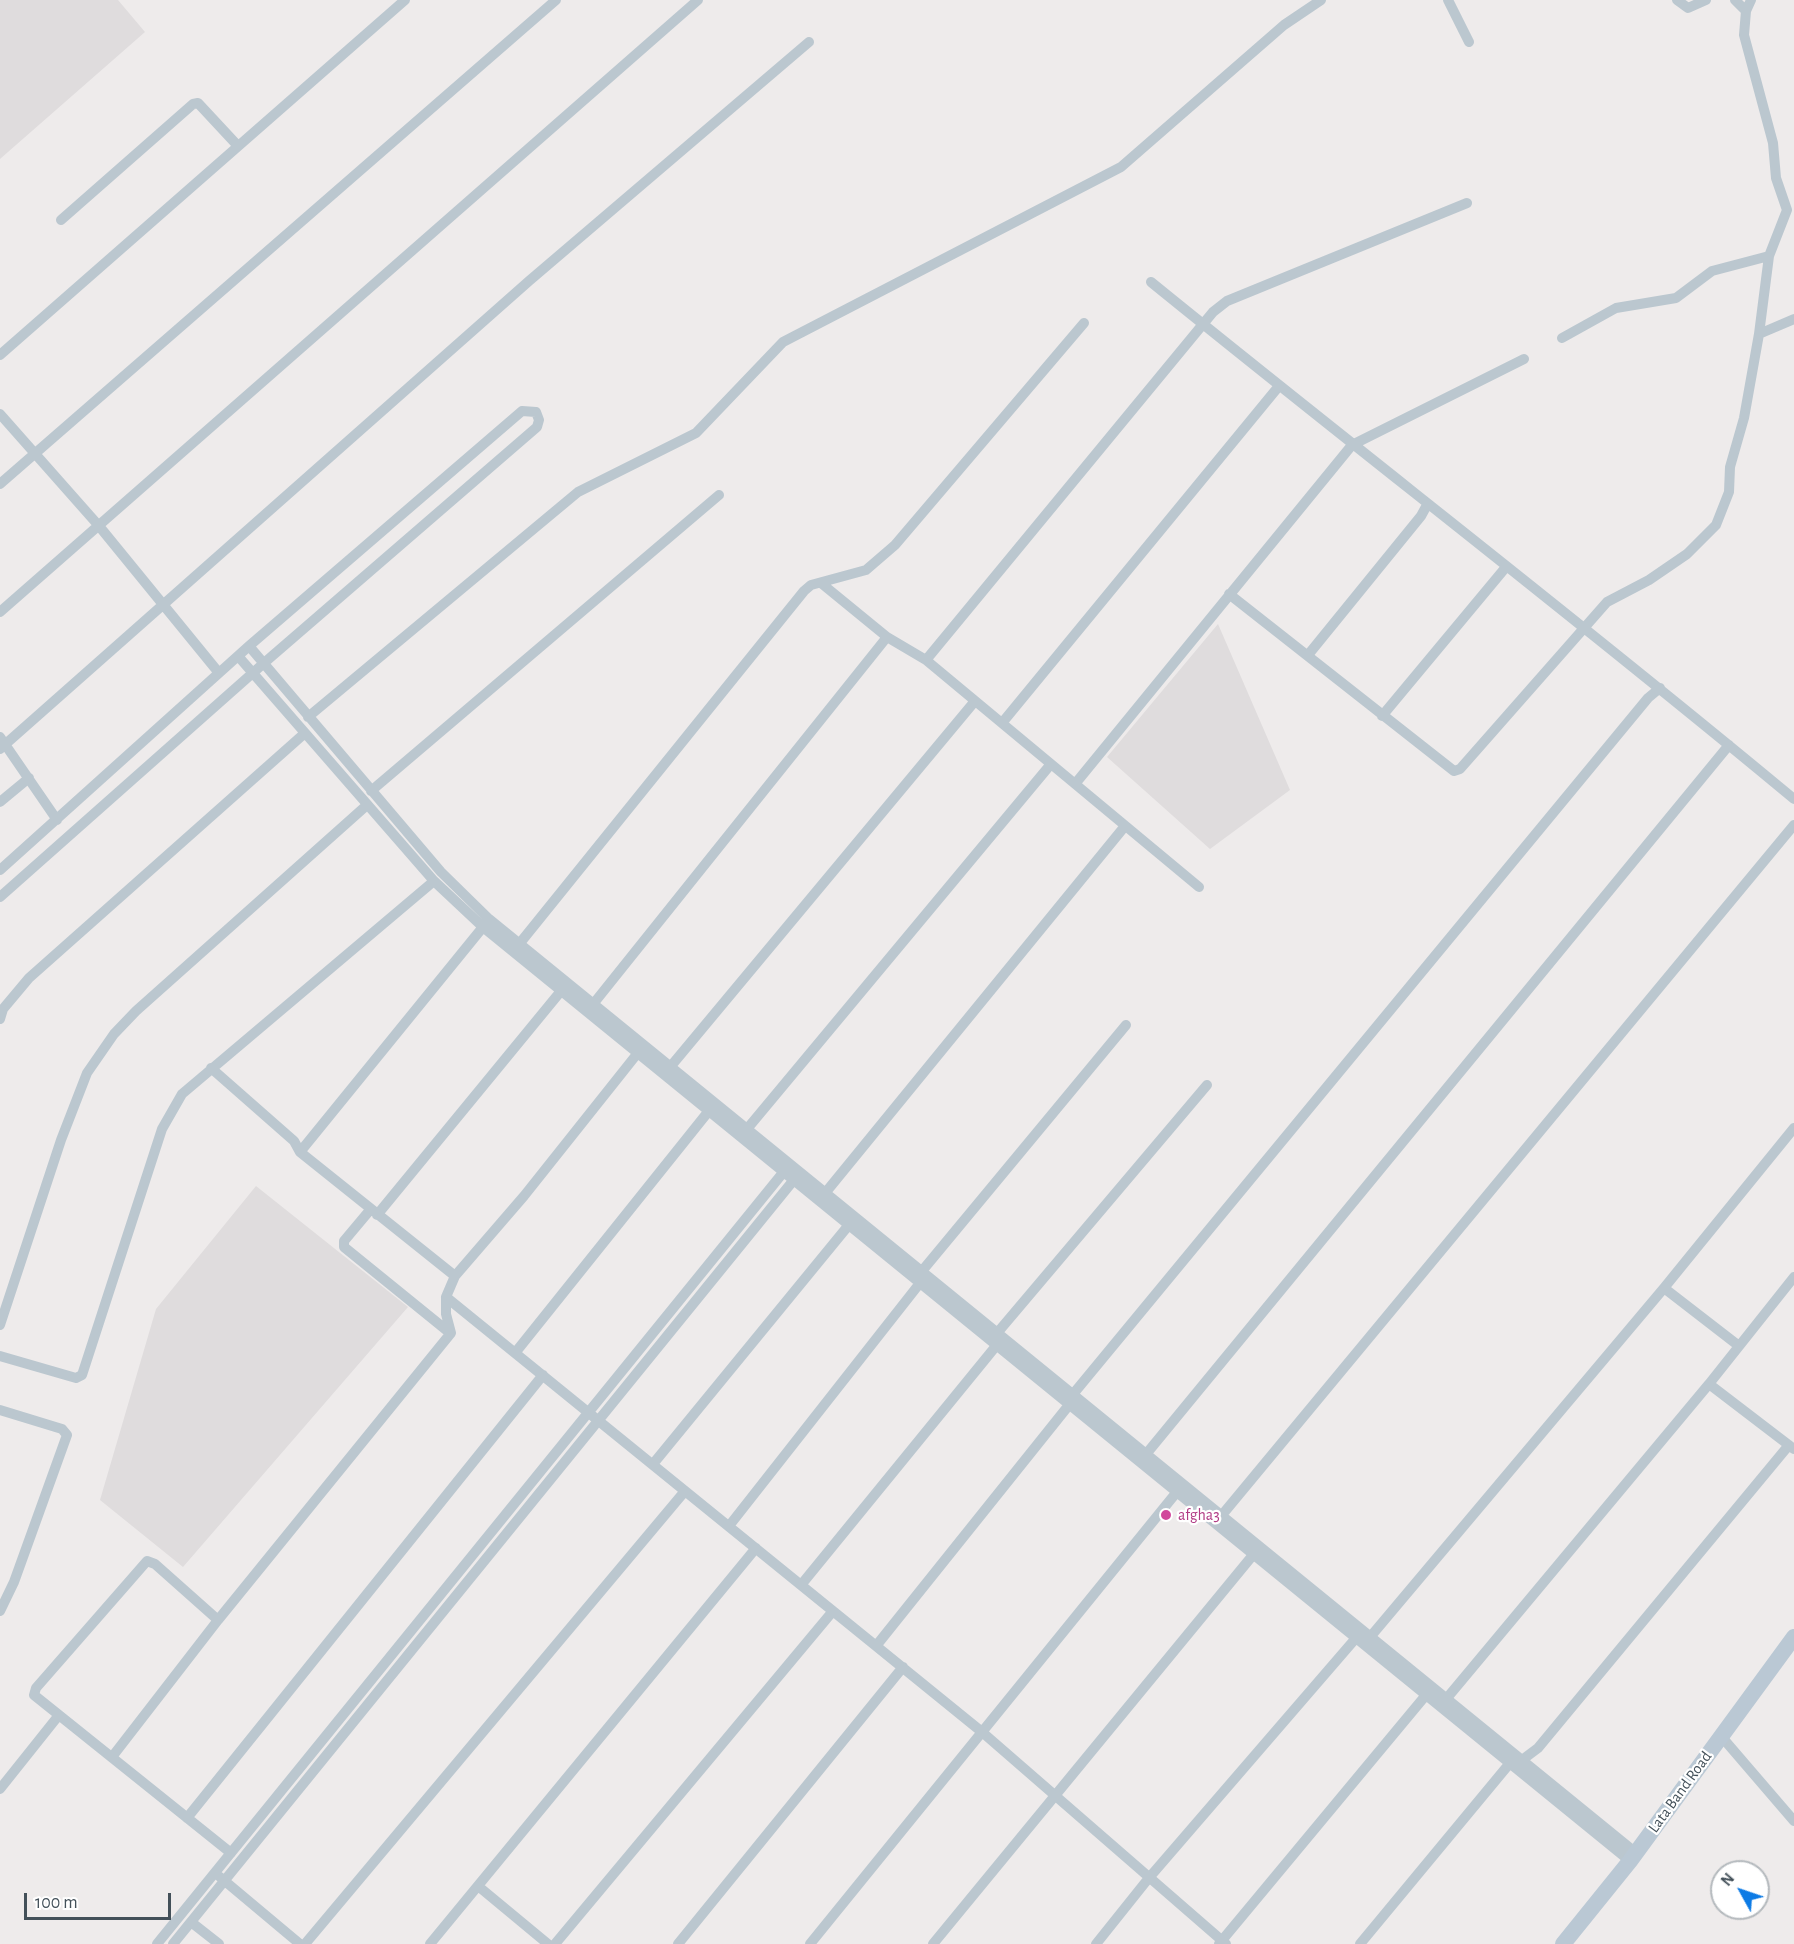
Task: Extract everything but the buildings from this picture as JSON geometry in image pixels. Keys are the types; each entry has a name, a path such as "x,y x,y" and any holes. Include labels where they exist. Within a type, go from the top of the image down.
{"main road":[{"name":"Lata Band Road","path":"1563,1944 1633,1857 1794,1637"}],"street":[{"path":"0,355 405,0"},
{"path":"0,484 556,0"},
{"path":"0,612 698,0"},
{"path":"308,717 578,492 696,433 783,342 1121,168 1284,25 1321,0"},
{"path":"1448,0 1469,42"},
{"path":"1677,0 1688,8 1706,0"},
{"path":"1735,0 1746,11"},
{"path":"1229,594 1454,771 1460,769 1607,602 1649,580 1686,554 1716,525 1729,492 1730,467 1744,418 1759,334 1769,256 1787,210 1776,178 1773,142 1749,62 1744,35 1746,11 1751,0"},
{"path":"57,820 2,743 165,604 529,281 809,42"},
{"path":"61,220 193,104 198,103 238,146"},
{"path":"926,660 1203,324 1227,301 1467,203"},
{"path":"1562,338 1616,308 1677,297 1712,271 1769,256"},
{"path":"1151,282 1427,505 1586,628 1794,799"},
{"path":"1759,334 1794,319"},
{"path":"520,943 804,591 821,583 866,570 895,545 1084,323"},
{"path":"1075,784 1352,445 1524,359"},
{"path":"1002,723 1279,386"},
{"path":"0,870 249,646 522,411 536,412 539,420 537,427 264,663 0,897"},
{"path":"0,414 165,604 219,673"},
{"path":"371,791 719,495"},
{"path":"1308,655 1427,505"},
{"path":"1382,716 1506,567"},
{"path":"821,583 887,637 926,660 1199,887"},
{"path":"594,1004 887,637"},
{"path":"249,646 483,927 1288,1584 1510,1763 1633,1857"},
{"path":"238,656 434,881 452,891 520,943 1074,1393 1522,1760 1633,1857"},
{"path":"1074,1393 1648,698 1660,688"},
{"path":"671,1066 975,701"},
{"path":"0,1019 3,1009 30,978 305,733"},
{"path":"1147,1453 1730,746"},
{"path":"747,1129 1051,764"},
{"path":"0,802 29,778"},
{"path":"0,1325 61,1140 87,1073 107,1044 136,1011 367,806"},
{"path":"826,1192 1125,825"},
{"path":"1222,1515 1794,825"},
{"path":"0,1356 76,1378 82,1375 162,1129 182,1094 434,881"},
{"path":"300,1152 483,927"},
{"path":"451,1333 344,1247 344,1241 373,1213 561,991"},
{"path":"922,1271 1126,1025"},
{"path":"451,1333 446,1314 446,1298 455,1276 524,1196 638,1054"},
{"path":"211,1068 294,1141 300,1152 373,1213 455,1276"},
{"path":"998,1332 1207,1085"},
{"path":"515,1353 708,1112"},
{"path":"1371,1636 1664,1288 1794,1128"},
{"path":"157,1944 790,1164"},
{"path":"173,1944 800,1172"},
{"path":"653,1464 848,1226"},
{"path":"1447,1698 1709,1384 1794,1277"},
{"path":"729,1526 920,1283"},
{"path":"1664,1288 1739,1346"},
{"path":"446,1298 982,1732 1222,1943 1426,1695"},
{"path":"112,1757 218,1620 451,1333"},
{"path":"801,1585 996,1346"},
{"path":"187,1818 543,1375"},
{"path":"1522,1760 1538,1748 1792,1447 1709,1384"},
{"path":"876,1646 1069,1405"},
{"path":"0,1410 62,1430 67,1435 14,1582 0,1611"},
{"path":"305,1944 685,1491"},
{"path":"810,1944 1176,1493"},
{"path":"430,1944 756,1548"},
{"path":"933,1944 1253,1555"},
{"path":"218,1620 155,1564 147,1561 36,1688 34,1695 231,1853"},
{"path":"1288,1584 1296,1574"},
{"path":"555,1944 833,1611"},
{"path":"1096,1944 1148,1879 1356,1638"},
{"path":"678,1944 903,1667"},
{"path":"0,1789 59,1715"},
{"path":"1720,1736 1794,1821"},
{"path":"1360,1944 1510,1763"},
{"path":"215,1873 300,1944"},
{"path":"478,1887 548,1944"},
{"path":"191,1922 219,1944"}],"shaded area":[{"path":"0,0 118,0 145,32 0,159"},
{"path":"1218,624 1290,790 1210,849 1107,757"},
{"path":"256,1186 408,1307 183,1567 100,1500 156,1309"}],"place":[{"name":"afgha3","path":"1166,1515"}]}
